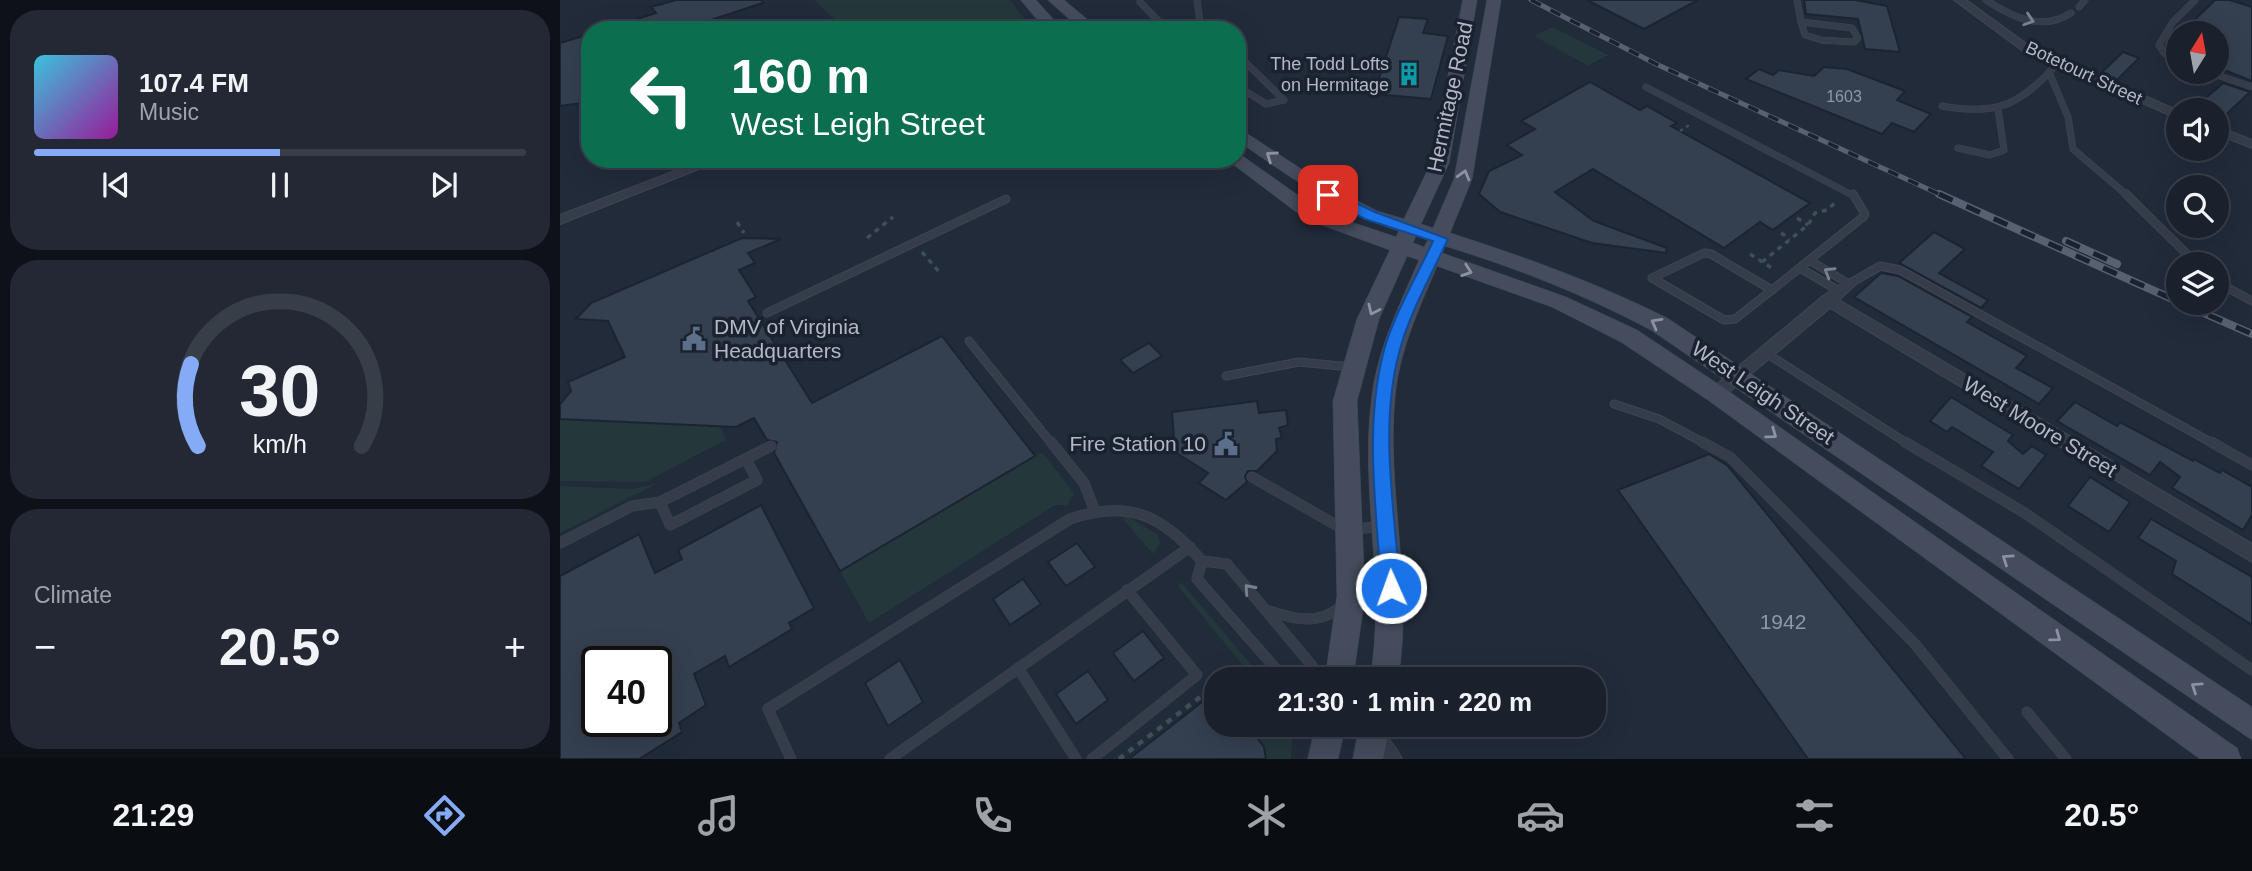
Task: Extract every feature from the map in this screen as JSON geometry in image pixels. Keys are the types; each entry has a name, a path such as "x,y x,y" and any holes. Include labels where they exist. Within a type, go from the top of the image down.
{"street":[{"path":"1028,0 1048,21"},
{"path":"1055,0 1081,21"},
{"name":"Hermitage Road","path":"1341,667 1351,596 1345,401 1368,319 1440,163 1469,0"},
{"name":"Hermitage Road","path":"1386,667 1391,607 1381,437 1383,397 1391,351 1436,249 1471,150 1494,0"},
{"name":"Botetourt Street","path":"1959,0 2053,68 2166,111"},
{"path":"2229,135 2252,144"},
{"name":"West Leigh Street","path":"1246,138 1333,197 1370,215 1407,239"},
{"name":"West Leigh Street","path":"1246,167 1302,207 1326,220 1407,239 1436,249 1559,302 1629,336 1716,394 2227,759"},
{"path":"560,220 695,168"},
{"name":"West Leigh Street","path":"1436,249 1516,261 1604,296 1659,324 2252,725"},
{"path":"1716,394 1839,292"},
{"name":"West Moore Street","path":"1839,292 2252,554"},
{"path":"1323,759 1328,737"}],"lane":[{"path":"1197,0 1200,21"},
{"path":"1797,0 1801,22 1804,35 1847,43 1858,38 1852,28 1801,22"},
{"path":"1986,0 2000,9 2045,24 2061,23 2071,13"},
{"path":"2079,7 2085,0"},
{"path":"2174,21 2195,0"},
{"path":"1140,2 1158,21"},
{"path":"2166,34 2159,45 2166,54"},
{"path":"1246,63 1284,100 1272,106 1264,105 1246,92"},
{"path":"1942,106 1979,111 2011,107 2053,68 2068,117 2073,149 2129,197 2185,252"},
{"path":"2230,80 2252,87"},
{"path":"1646,87 1852,192 1865,214 1863,217 1800,268 1772,290 1735,319 1724,320 1652,278 1704,253 1711,254 1772,290"},
{"path":"1958,148 1990,155 2004,150 1998,109"},
{"path":"767,313 1006,199"},
{"path":"1809,260 1839,292"},
{"path":"1839,292 1880,266 1900,270 2252,465"},
{"path":"1800,268 1839,292"},
{"path":"2229,289 2252,301"},
{"path":"969,341 1084,483 1094,509"},
{"path":"1766,353 1894,436 2025,513 2252,670"},
{"path":"1226,376 1299,362 1354,368"},
{"path":"1614,404 1659,419 1730,457 1915,644 2008,759"},
{"path":"560,543 632,506 660,502 771,446"},
{"path":"660,502 670,525 757,480 746,459"},
{"path":"1252,477 1324,519 1349,529 1387,527"},
{"path":"791,759 768,709 1059,525 1094,509 1127,511 1156,519 1173,529 1202,561 1227,564 1313,667"},
{"path":"890,759 1190,547"},
{"path":"1202,561 1197,579 1274,667"},
{"path":"1092,759 1197,675 1127,590"},
{"path":"1269,611 1302,622 1335,614 1351,596"},
{"path":"1018,668 1076,759"},
{"path":"2027,712 2066,759"}],"path":[{"path":"1680,131 1691,124 1686,122"},
{"path":"1762,261 1808,225 1815,213 1827,210 1838,200 1826,194"},
{"path":"867,238 883,222 893,218"},
{"path":"1797,218 1808,225"},
{"path":"737,222 744,233"},
{"path":"1781,233 1790,239"},
{"path":"922,252 941,274"},
{"path":"1750,254 1775,270"},
{"path":"1119,759 1204,694"}],"green space":[{"path":"814,0 1010,0 1026,21 836,21"},
{"path":"1553,27 1608,55 1588,66 1534,36"},
{"path":"560,419 719,425 726,440 645,482 560,481"},
{"path":"1042,452 1074,493 1068,505 1055,505 869,623 840,571"},
{"path":"658,483 560,533 560,486 633,489"},
{"path":"1125,515 1158,535 1160,543 1153,554 1124,520"},
{"path":"1181,582 1253,667 1244,667 1178,586"},
{"path":"1256,737 1290,737 1291,759 1266,759 1264,747"}],"building":[{"path":"676,0 762,0 763,3 708,21 630,21 656,13 651,7"},
{"path":"1587,0 1698,0 1644,29"},
{"path":"1804,0 1855,0 1887,6 1900,52 1865,49 1858,19 1806,14"},
{"path":"2215,0 2230,0 2252,7 2252,81 2230,72 2230,21 2193,21"},
{"name":"The Todd Lofts on Hermitage","path":"1399,17 1428,19 1423,33 1448,36 1431,99 1374,94"},
{"path":"581,37 581,103 560,106 560,43"},
{"path":"2123,52 2139,58 2116,81 2100,74"},
{"path":"1824,67 1847,69 1905,91 1897,100 1931,114 1914,132 1892,123 1882,134 1746,79 1759,69 1773,75 1779,70 1814,76"},
{"path":"1590,82 1640,110 1647,106 1677,123 1671,126 1810,203 1773,230 1760,222 1724,248 1593,169 1555,192 1594,221 1667,248 1666,253 1592,243 1500,212 1479,194 1489,171 1522,155 1507,145 1535,129 1521,121"},
{"path":"2222,84 2250,92 2229,112 2229,98 2206,98"},
{"path":"1934,232 1965,249 1939,273 1988,300 1981,308 1899,263"},
{"path":"742,238 781,239 748,253 755,263 739,270 756,297 748,301 812,403 942,336 1035,456 840,571 774,453 777,442 767,440 754,418 736,427 560,419 560,404 571,391 568,382 625,357 608,321 576,319 591,303"},
{"path":"1881,273 1898,276 1972,317 1967,322 2027,356 2016,368 2053,388 2039,404 1854,297"},
{"path":"1149,343 1162,356 1133,373 1120,360"},
{"path":"1951,397 2013,435 2008,441 2023,454 2032,446 2046,455 2019,489 1981,466 1993,452 1952,427 1947,432 1930,421"},
{"name":"Fire Station 10","path":"1257,401 1259,413 1286,410 1288,425 1279,428 1282,438 1276,439 1277,451 1257,471 1248,471 1245,476 1247,482 1226,500 1199,483 1208,473 1175,452 1172,412"},
{"path":"2075,402 2117,426 2120,422 2193,461 2194,459 2220,473 2222,470 2252,487 2252,515 2243,530 2172,488 2180,477 2160,462 2150,475 2057,421"},
{"path":"1709,454 1728,466 1966,759 1808,759 1618,490"},
{"path":"2090,477 2130,502 2109,532 2068,506"},
{"path":"761,505 814,608 789,623 792,629 729,667 725,656 694,674 706,705 679,723 682,732 639,759 560,759 560,576 639,534 655,573 682,559 678,550"},
{"path":"2151,519 2252,577 2252,625 2172,574 2176,561 2138,538"},
{"path":"1077,543 1095,567 1066,586 1048,562"},
{"path":"1023,579 1041,604 1010,625 993,599"},
{"path":"1143,631 1164,658 1134,681 1113,653"},
{"path":"900,660 923,702 888,726 865,683"},
{"path":"1088,671 1108,700 1076,724 1056,694"},
{"path":"1204,700 1204,737 1256,737 1264,747 1266,759 1129,759"}],"railway":[{"path":"1531,0 1656,64 1943,196"},
{"path":"1939,194 2166,296"},
{"path":"2066,241 2117,264"},
{"path":"2208,315 2252,334"}],"place":[{"name":"The Todd Lofts on Hermitage","path":"1409,74"},
{"name":"DMV of Virginia Headquarters","path":"694,339"},
{"name":"Fire Station 10","path":"1226,444"}],"route":[{"path":"1328,195 1370,215 1441,239 1391,351 1383,397 1381,437 1391,588"}]}
